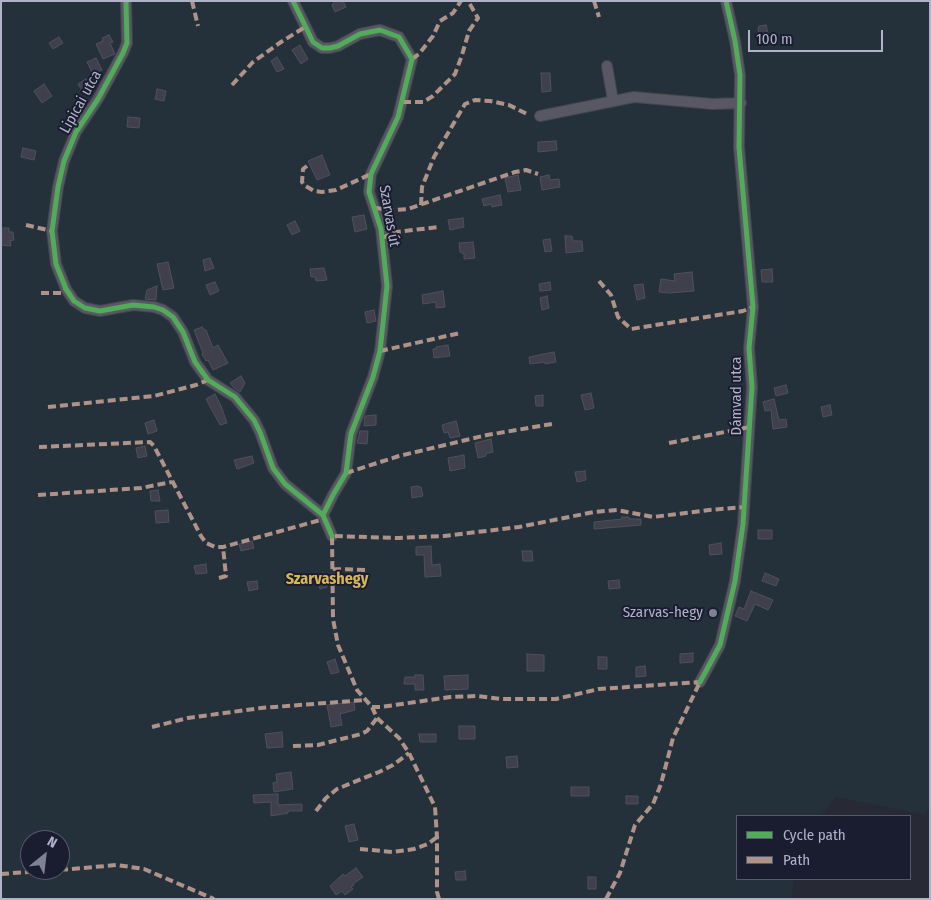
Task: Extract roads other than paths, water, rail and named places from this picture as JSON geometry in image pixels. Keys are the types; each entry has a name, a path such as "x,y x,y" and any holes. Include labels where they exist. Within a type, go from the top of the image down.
{"street":[{"name":"Lipicai utca","path":"126,1 127,43 98,99 76,132 64,161 58,187 52,231 56,264 66,289 74,301 85,308 100,311 133,306 154,307 163,310 173,317 183,332 195,362 208,380 235,397 254,420 273,468 285,484 323,515"},
{"name":"Szarvas út","path":"293,1 313,42 322,48 338,46 360,34 380,30 399,38 412,59 398,117 371,174 369,192 381,229 387,286 380,351 374,377 349,442 346,473 323,515"},
{"name":"Dámvad utca","path":"700,682 720,645 735,581 743,524 752,387 749,348 753,307 739,148 740,76 726,1"},
{"path":"607,66 613,100"},
{"path":"540,116 613,100 634,98 713,104 741,103"},
{"path":"323,515 332,536"}],"place":[{"name":"Szarvas-hegy","path":"713,613"}],"district":[{"name":"Szarvashegy","path":"327,580"}]}
